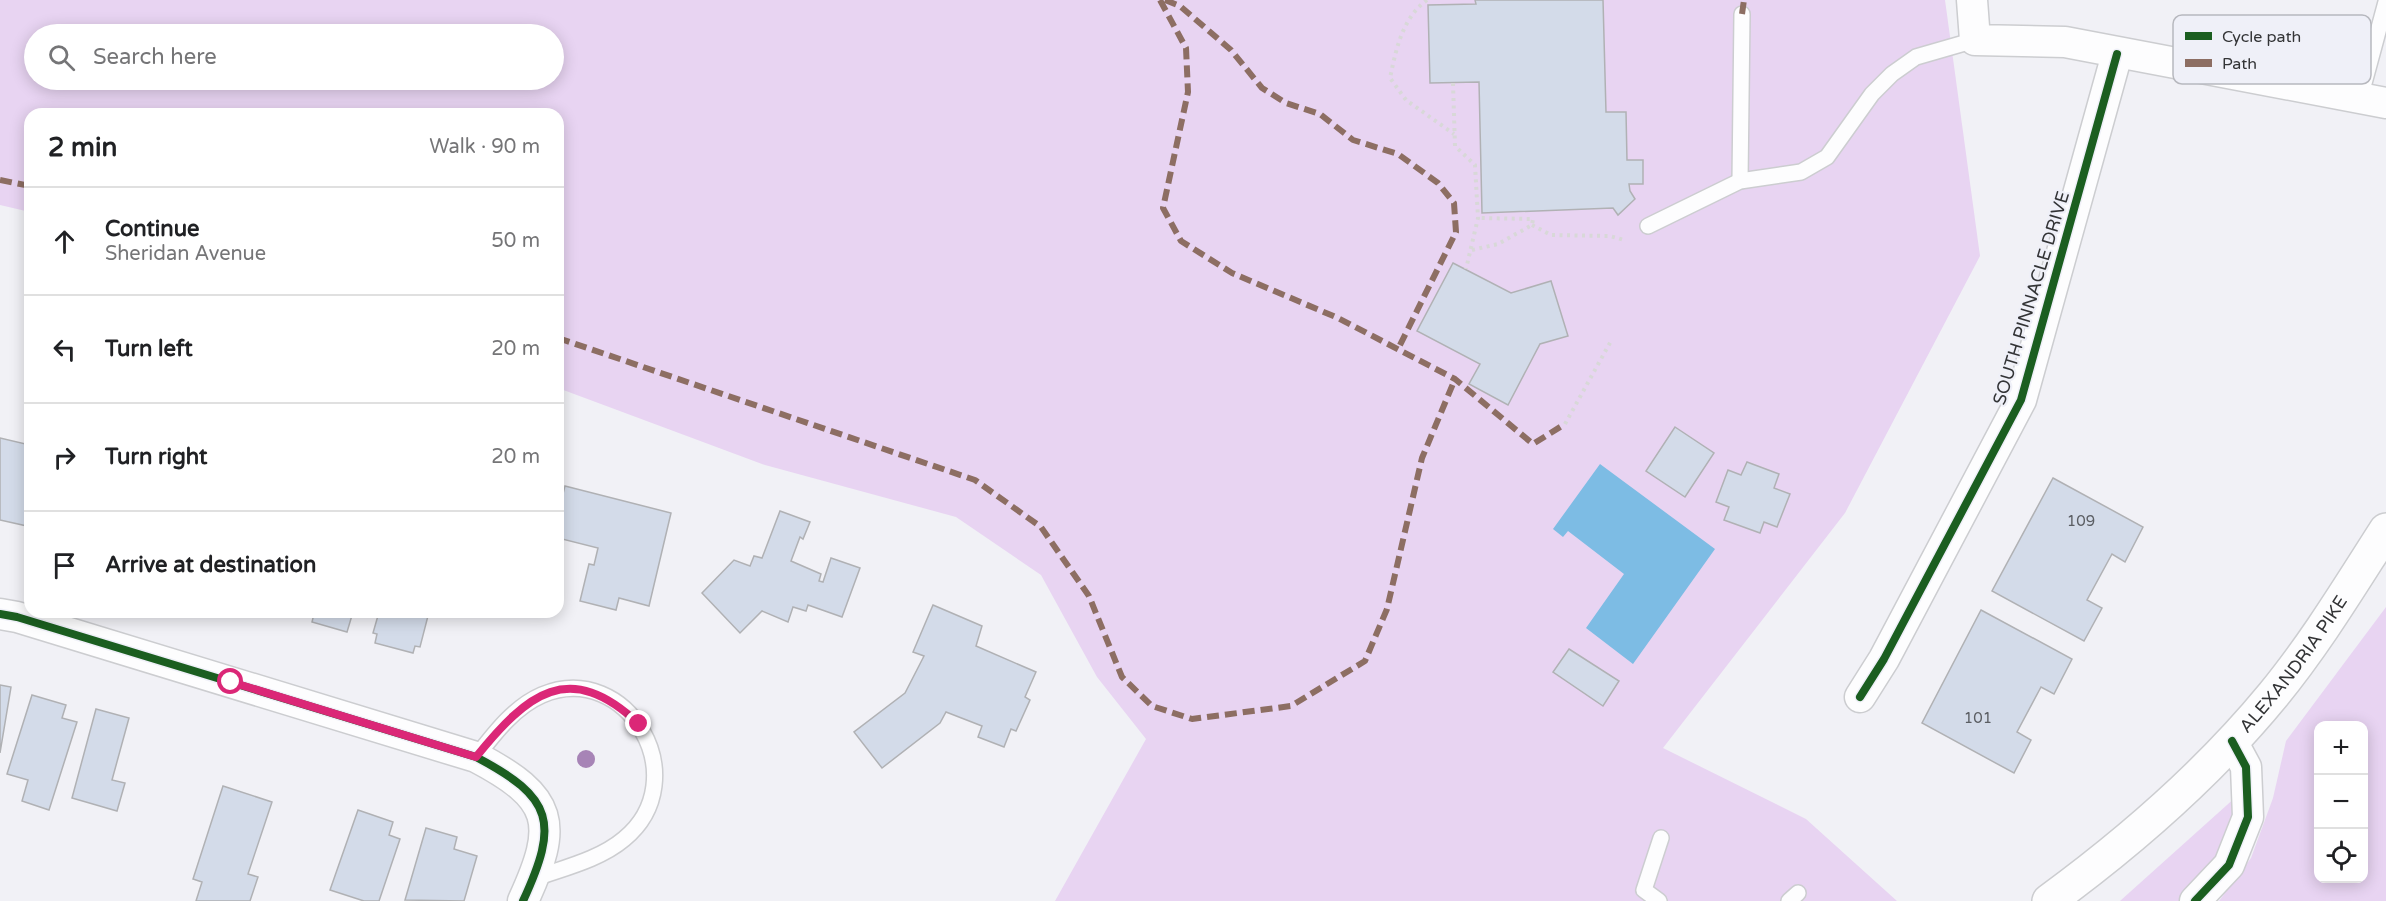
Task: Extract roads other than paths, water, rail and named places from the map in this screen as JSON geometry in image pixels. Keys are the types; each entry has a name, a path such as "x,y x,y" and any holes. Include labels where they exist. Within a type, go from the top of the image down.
{"main road":[{"name":"ALEXANDRIA PIKE","path":"2049,901 2145,827 2232,741 2273,694 2386,530"}],"street":[{"path":"1972,0 1975,40 2065,42 2173,64"},
{"name":"SOUTH PINNACLE DRIVE","path":"1860,697 1884,659 2021,400 2117,54"},
{"path":"2280,84 2373,101"},
{"path":"0,614 18,617 476,757 512,776 543,814 547,828 545,842 528,890"},
{"path":"2195,901 2229,865 2248,817 2246,767 2232,741"}],"lane":[{"path":"2373,101 2386,2"},
{"path":"1740,181 1742,14"},
{"path":"1648,226 1740,181 1801,172 1827,157 1872,94 1892,74 1916,57 1975,40"},
{"path":"476,757 513,715 541,695 563,690 584,690 603,695 619,705 639,724 652,749 656,771 651,800 639,821 625,838 604,852 528,890"},
{"path":"1659,901 1644,890 1661,838"}],"water":[{"path":"1600,464 1715,549 1633,664 1586,628 1624,574 1568,531 1563,537 1553,529"}]}
